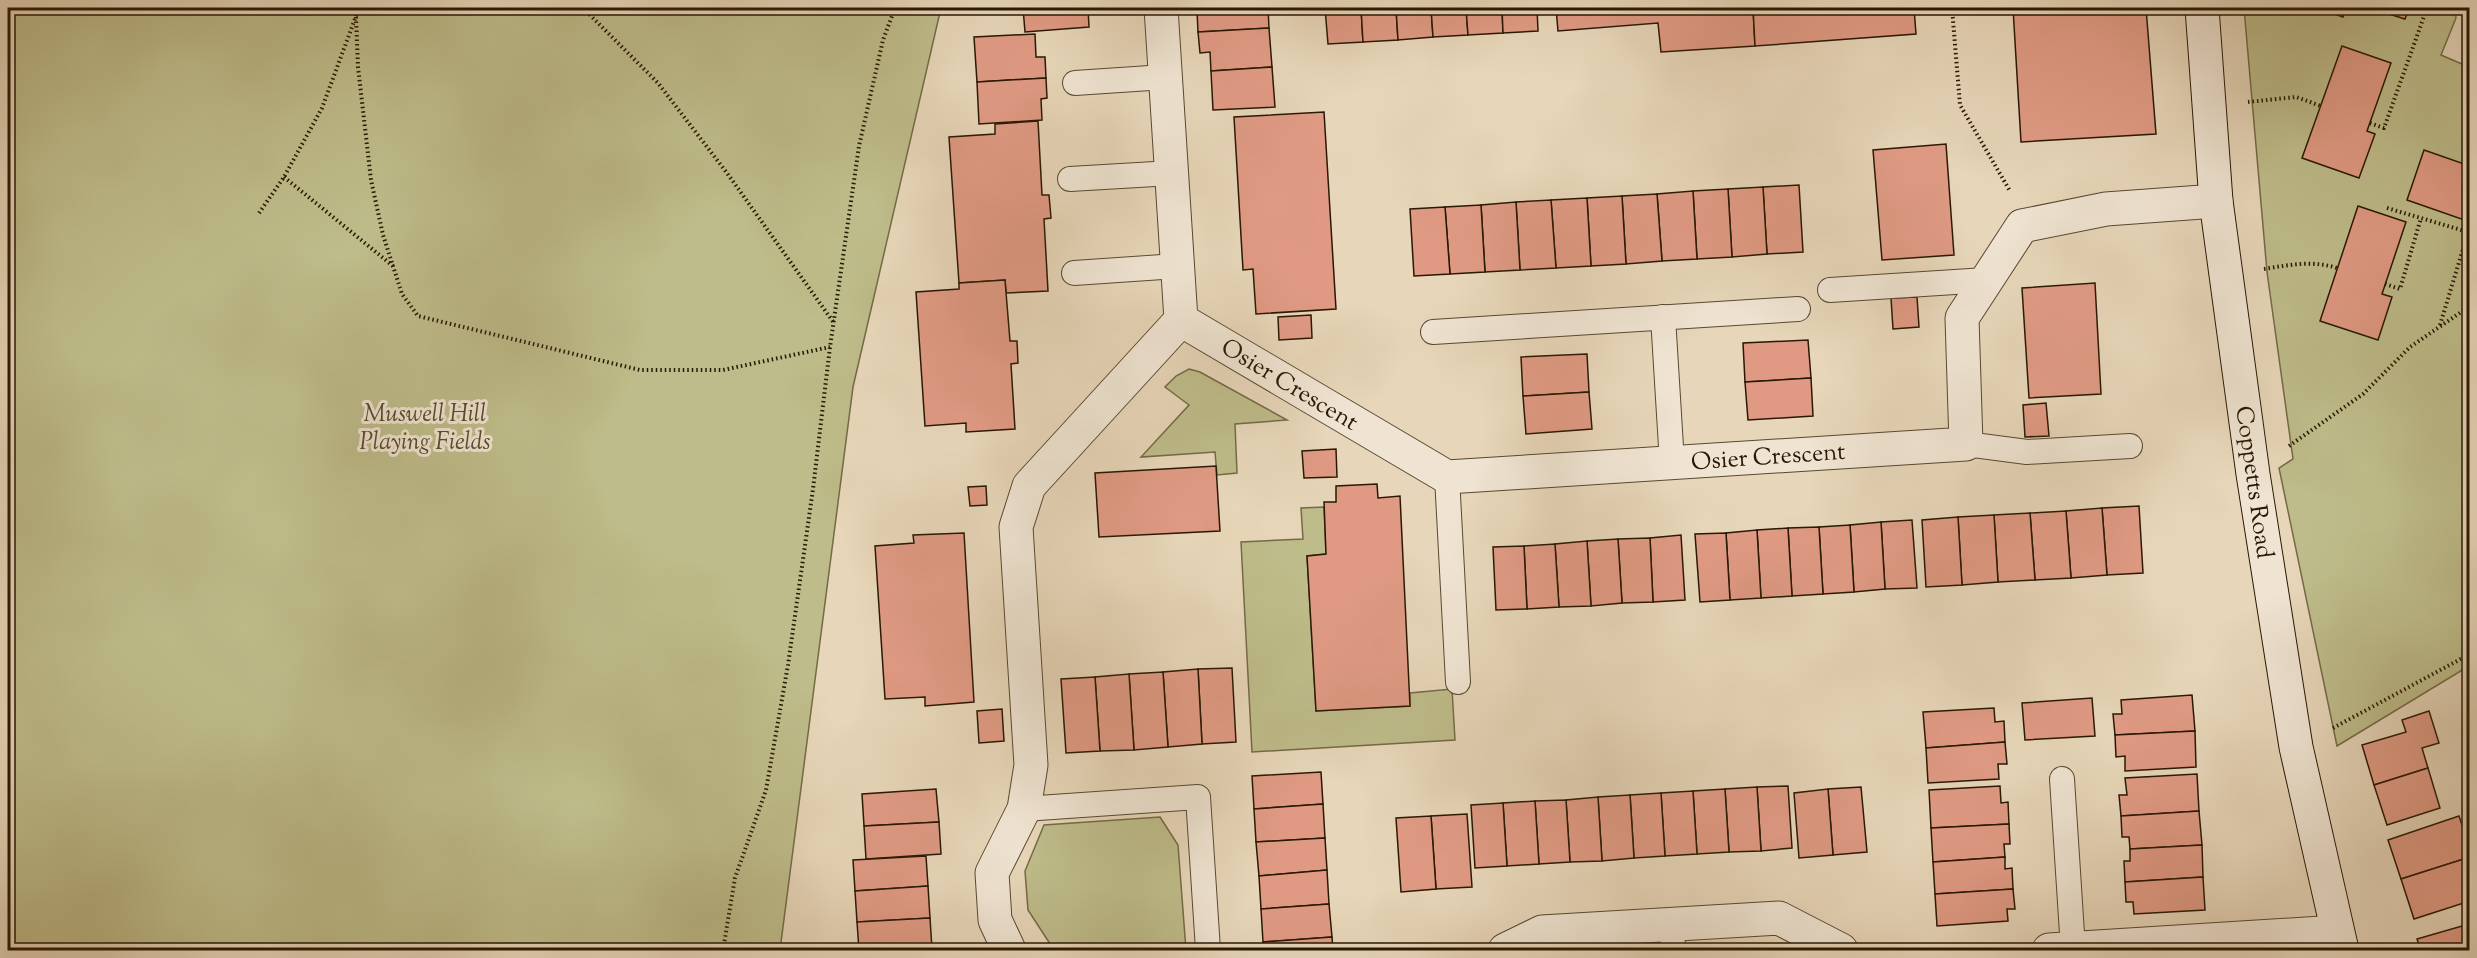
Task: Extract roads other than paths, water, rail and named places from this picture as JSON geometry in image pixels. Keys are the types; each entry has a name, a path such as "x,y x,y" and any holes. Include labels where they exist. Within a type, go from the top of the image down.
{"street":[{"path":"1009,951 995,920 992,873 1024,809 1031,765 1016,527 1029,486 1181,320 1161,8"},
{"name":"Coppetts Road","path":"2202,8 2216,201 2250,451 2296,747 2340,941"},
{"path":"1966,444 1962,318 2022,226 2106,209 2216,201"},
{"name":"Osier Crescent","path":"1181,320 1447,477 1966,444"},
{"path":"1505,951 1542,932 1672,937 1779,918 1841,951"},
{"path":"2061,950 2340,941"}],"lane":[{"path":"1075,83 1165,77"},
{"path":"1070,179 1172,173"},
{"path":"1074,273 1177,266"},
{"path":"1830,290 1986,280"},
{"path":"1432,332 1798,309"},
{"path":"1663,317 1672,463"},
{"path":"1966,444 2027,452 2130,446"},
{"path":"1447,477 1458,682"},
{"path":"2061,950 2062,779"},
{"path":"1024,809 1198,797 1208,951"}],"park label":[{"name":"Muswell Hill Playing Fields","path":"425,427"}]}
